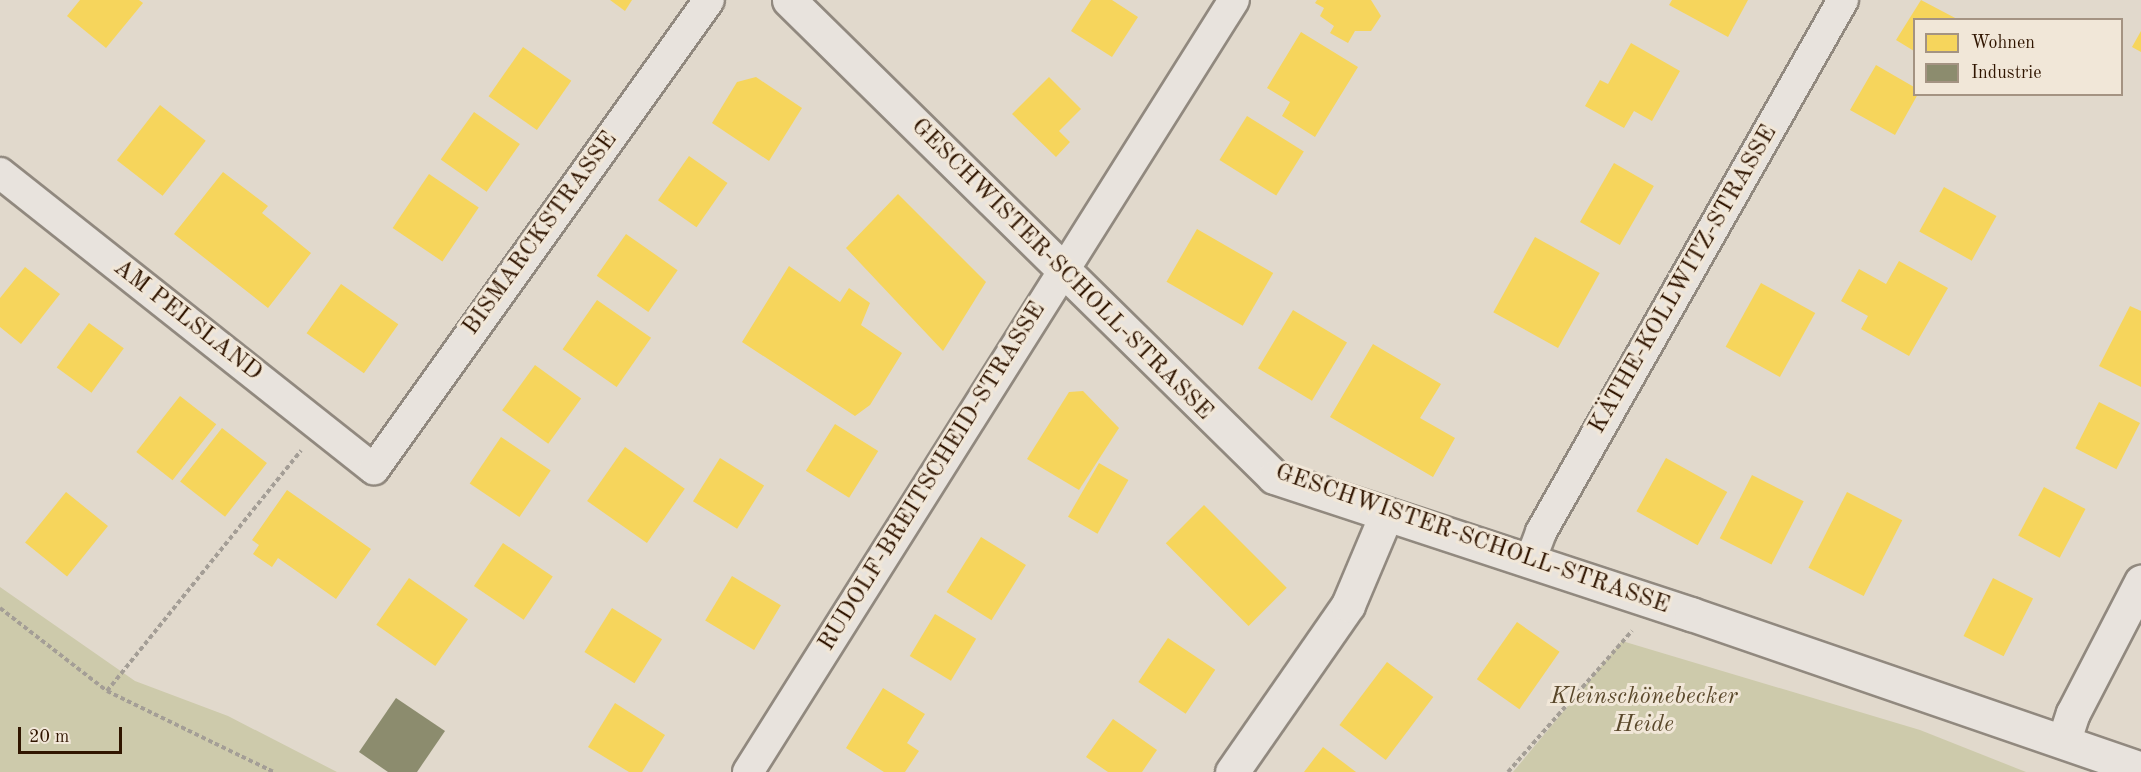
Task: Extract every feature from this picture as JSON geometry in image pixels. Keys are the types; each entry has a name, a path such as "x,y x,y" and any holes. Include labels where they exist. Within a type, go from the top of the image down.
{"street":[{"name":"BISMARCKSTRASSE","path":"374,469 709,0"},
{"name":"GESCHWISTER-SCHOLL-STRASSE","path":"789,0 1062,272 1274,477 2064,740 2141,769"},
{"name":"RUDOLF-BREITSCHEID-STRASSE","path":"748,772 1233,0"},
{"name":"KÄTHE-KOLLWITZ-STRASSE","path":"1530,561 1541,532 1843,0"},
{"name":"AM PELSLAND","path":"0,173 374,469"},
{"path":"1232,772 1348,605 1386,515"},
{"path":"2064,740 2073,712 2141,582"}],"path":[{"path":"107,691 321,426"},
{"path":"1508,772 1630,636 1644,600"},
{"path":"0,608 107,691 274,772"}],"green space":[{"path":"0,587 135,681 228,716 337,772 0,772"},
{"name":"Kleinschönebecker Heide","path":"1622,641 1920,730 2026,772 1513,772"}],"building: Wohnen":[{"path":"80,0 139,0 143,3 106,48 67,16"},
{"path":"610,0 632,0 625,11"},
{"path":"1091,0 1112,0 1138,17 1112,57 1071,31"},
{"path":"1317,0 1371,0 1381,16 1371,31 1355,31 1348,43 1330,33 1334,26 1320,16 1324,8 1315,3"},
{"path":"1672,0 1748,0 1728,37 1669,5"},
{"path":"1921,0 1955,18 1913,18 1913,50 1896,40"},
{"path":"2141,31 2141,52 2132,47"},
{"path":"1301,32 1358,67 1315,137 1282,116 1290,102 1267,88"},
{"path":"1631,43 1680,71 1652,121 1634,111 1624,128 1585,106 1600,80 1608,84"},
{"path":"523,47 571,81 537,130 489,96"},
{"path":"1876,65 1913,86 1913,96 1917,96 1895,135 1850,110"},
{"path":"756,77 802,108 769,161 712,123 737,82"},
{"path":"1049,77 1081,109 1059,131 1070,142 1056,157 1012,114"},
{"path":"160,105 206,141 163,196 117,160"},
{"path":"474,112 520,144 487,192 441,160"},
{"path":"1247,116 1304,152 1276,196 1219,160"},
{"path":"689,156 728,183 697,227 658,200"},
{"path":"1614,163 1654,186 1620,245 1580,222"},
{"path":"223,172 268,206 262,213 311,253 268,308 174,234"},
{"path":"429,174 479,208 442,261 393,228"},
{"path":"1944,187 1996,216 1972,261 1919,232"},
{"path":"898,194 986,282 943,351 846,248"},
{"path":"1197,229 1273,273 1243,326 1166,282"},
{"path":"626,234 678,270 648,312 597,276"},
{"path":"1535,237 1600,273 1558,348 1493,312"},
{"path":"1899,261 1948,288 1909,356 1861,329 1868,316 1841,301 1859,269 1886,284"},
{"path":"789,266 840,302 849,288 870,303 861,325 902,353 870,405 855,416 742,342"},
{"path":"25,267 60,294 21,344 0,327 0,298"},
{"path":"1761,283 1815,313 1780,377 1726,347"},
{"path":"341,284 398,324 364,373 307,333"},
{"path":"597,300 651,338 617,387 563,349"},
{"path":"2130,306 2141,311 2141,387 2099,366"},
{"path":"1293,310 1347,342 1312,401 1258,368"},
{"path":"89,323 124,348 91,393 57,367"},
{"path":"1373,344 1441,384 1420,418 1455,438 1433,477 1330,417"},
{"path":"535,365 581,399 548,444 502,410"},
{"path":"1083,391 1119,428 1079,490 1027,459 1069,392"},
{"path":"180,396 216,424 173,480 136,452"},
{"path":"2099,402 2140,423 2116,469 2075,448"},
{"path":"835,424 878,451 849,498 806,471"},
{"path":"222,428 267,463 225,517 180,482"},
{"path":"501,437 551,471 519,517 470,483"},
{"path":"625,447 685,489 647,543 587,501"},
{"path":"720,458 764,486 737,529 693,501"},
{"path":"1666,458 1727,492 1698,545 1636,511"},
{"path":"1099,463 1128,480 1097,534 1068,517"},
{"path":"1752,475 1804,501 1771,565 1720,538"},
{"path":"2044,487 2085,509 2060,558 2018,536"},
{"path":"287,490 371,549 336,599 278,558 272,567 253,554 259,545 252,540"},
{"path":"66,492 108,526 67,576 25,543"},
{"path":"1847,492 1902,520 1864,596 1808,568"},
{"path":"1204,505 1287,588 1249,626 1166,543"},
{"path":"981,537 1026,565 992,620 947,592"},
{"path":"503,543 553,577 524,620 474,586"},
{"path":"732,576 781,605 754,650 705,621"},
{"path":"409,578 468,619 435,666 376,625"},
{"path":"1993,578 2033,598 2004,656 1963,636"},
{"path":"612,608 662,639 634,683 584,652"},
{"path":"935,614 976,639 951,681 910,656"},
{"path":"1517,622 1560,652 1519,709 1477,679"},
{"path":"1168,638 1215,670 1186,714 1138,682"},
{"path":"1387,662 1433,697 1386,760 1339,725"},
{"path":"883,688 925,714 907,743 919,751 905,772 884,772 846,748"},
{"path":"615,703 665,735 642,772 629,772 588,747"},
{"path":"1113,719 1157,750 1142,772 1108,772 1086,757"},
{"path":"1323,747 1356,772 1304,772"}],"building: Industrie":[{"path":"396,698 445,731 417,772 388,772 359,752"}]}
